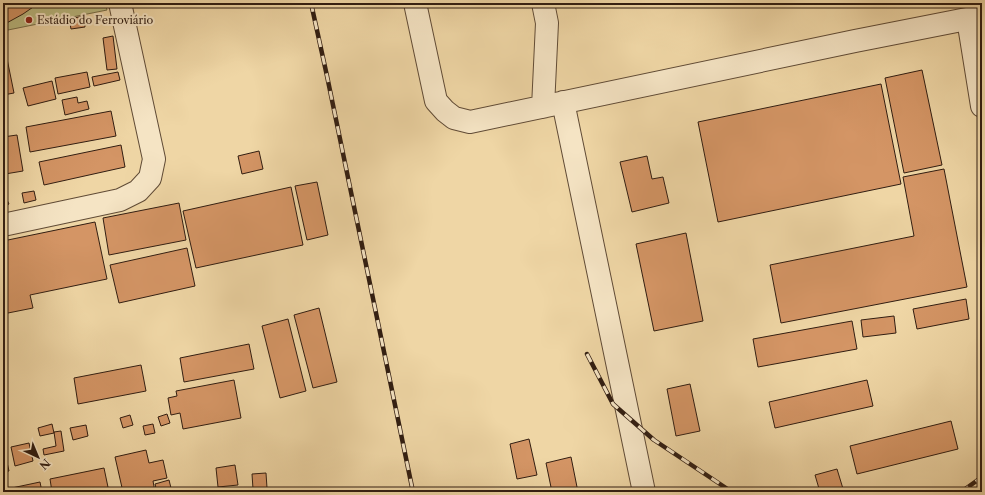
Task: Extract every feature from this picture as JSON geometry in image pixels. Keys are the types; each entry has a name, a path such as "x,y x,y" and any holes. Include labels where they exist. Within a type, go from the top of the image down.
{"lane":[{"path":"3,225 120,200 138,192 150,178 154,159 120,3"},
{"path":"415,3 436,101 454,118 470,122 722,70 847,42 975,17 982,106"},
{"path":"543,3 547,24 553,105 644,492"}],"green space":[{"name":"Estádio do Ferroviário","path":"3,3 105,3 107,10 3,31"}],"building":[{"path":"6,3 39,3 3,25 3,5"},
{"path":"84,16 85,27 71,29 69,19"},
{"path":"113,36 117,69 107,70 103,38"},
{"path":"3,39 14,93 3,95"},
{"path":"922,70 942,165 904,173 885,78"},
{"path":"87,72 90,87 58,94 55,78"},
{"path":"118,72 120,80 94,86 92,77"},
{"path":"52,81 56,99 28,106 23,88"},
{"path":"881,84 901,184 718,222 698,122"},
{"path":"77,97 78,103 87,101 89,109 65,115 62,100"},
{"path":"111,111 116,136 30,152 26,127"},
{"path":"17,135 23,171 5,174 3,164 3,137"},
{"path":"121,145 125,167 44,185 39,162"},
{"path":"259,151 263,169 242,174 238,156"},
{"path":"647,156 652,179 663,177 669,203 632,212 620,162"},
{"path":"944,169 967,287 781,323 770,265 914,236 903,177"},
{"path":"317,182 328,235 307,240 295,186"},
{"path":"291,187 303,245 196,268 183,211"},
{"path":"34,191 36,200 24,203 22,193"},
{"path":"3,192 9,204 3,207"},
{"path":"179,203 186,240 109,255 103,218"},
{"path":"95,222 107,279 30,295 33,308 3,314 3,241"},
{"path":"686,233 703,321 654,331 636,244"},
{"path":"187,248 195,286 119,303 110,265"},
{"path":"966,299 969,319 917,329 913,309"},
{"path":"319,308 337,382 313,388 294,315"},
{"path":"894,316 896,333 863,337 861,320"},
{"path":"288,319 306,391 280,398 262,326"},
{"path":"852,321 857,349 758,367 753,339"},
{"path":"249,344 254,369 184,382 180,358"},
{"path":"141,365 146,391 78,404 74,378"},
{"path":"234,380 241,418 183,429 180,413 171,415 168,398 177,396 176,391"},
{"path":"867,380 873,406 775,428 769,402"},
{"path":"690,384 700,431 676,436 667,389"},
{"path":"167,414 170,423 161,426 158,417"},
{"path":"130,415 133,425 123,428 120,418"},
{"path":"951,421 958,449 857,474 850,446"},
{"path":"52,424 54,433 40,436 38,428"},
{"path":"153,424 155,433 145,435 143,426"},
{"path":"86,425 88,436 73,440 70,428"},
{"path":"61,431 64,451 44,455 43,449 56,446 54,432"},
{"path":"529,439 537,475 517,479 510,444"},
{"path":"29,443 33,461 15,466 11,447"},
{"path":"3,445 9,471 3,472"},
{"path":"146,450 149,463 163,460 167,478 153,481 155,492 123,492 115,457"},
{"path":"571,457 578,492 552,492 546,463"},
{"path":"235,465 238,485 218,487 216,468"},
{"path":"104,468 109,492 52,492 50,479"},
{"path":"837,469 844,492 820,492 815,475"},
{"path":"266,473 267,488 253,489 252,474"},
{"path":"169,480 172,492 157,492 155,484"},
{"path":"40,482 42,492 8,492 7,489"}],"railway":[{"path":"311,3 413,492"},
{"path":"587,354 613,404 654,440 732,492"},
{"path":"961,492 982,477"}],"place":[{"name":"Estádio do Ferroviário","path":"29,20"}]}
